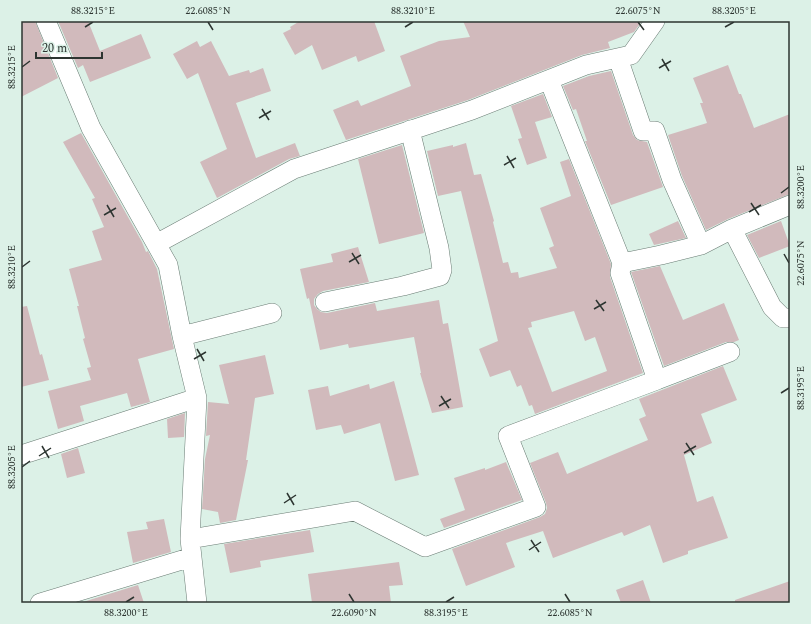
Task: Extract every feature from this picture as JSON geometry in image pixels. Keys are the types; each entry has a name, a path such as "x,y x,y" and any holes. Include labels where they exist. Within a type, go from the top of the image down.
{"street":[{"path":"46,21 91,128 168,265 182,336 197,398 190,539 197,603"},
{"path":"156,244 294,169 472,110 586,65 631,55 655,21"},
{"path":"618,58 643,131 655,131 672,180 701,245"},
{"path":"549,80 622,263 620,273 657,380"},
{"path":"325,302 404,286 440,276 442,270 439,248 426,188 410,130"},
{"path":"622,263 701,245 732,229 790,205"},
{"path":"732,229 772,307 783,318 790,318"},
{"path":"182,336 272,313"},
{"path":"190,539 355,511 426,547 536,507 508,436 730,352"},
{"path":"21,454 197,398"},
{"path":"40,603 192,558"}],"building":[{"path":"21,21 35,21 58,78 21,97"},
{"path":"58,21 88,21 100,51 141,34 151,58 90,82 83,65 78,68"},
{"path":"300,21 374,21 385,51 358,62 356,56 322,70 312,45 295,55 283,33 291,29 290,27"},
{"path":"463,21 642,21 634,32 608,42 610,48 582,55 468,100 346,140 333,110 358,100 361,106 411,86 400,56 439,41 470,37"},
{"path":"197,41 200,47 211,41 229,76 249,70 250,73 263,68 271,91 236,103 256,158 295,143 300,156 289,159 217,198 200,162 227,149 198,73 187,79 173,54"},
{"path":"728,65 754,128 790,114 790,194 728,219 706,230 682,176 668,135 707,123 700,103 703,103 693,78"},
{"path":"611,71 633,135 637,140 647,142 663,187 611,205 585,141 587,141 576,109 573,110 563,86 589,76"},
{"path":"543,94 552,117 535,122 547,158 527,165 518,139 522,138 511,106"},
{"path":"81,133 142,242 146,252 148,251 157,269 174,349 138,359 150,402 131,407 127,393 80,406 84,421 58,429 48,391 91,380 87,368 91,367 83,339 85,338 77,306 79,306 69,269 102,260 92,231 104,227 92,199 95,198 63,142"},
{"path":"466,143 474,175 481,174 494,221 503,263 508,262 511,273 518,272 519,278 557,268 549,248 554,246 540,208 571,196 560,162 569,159 611,264 610,277 643,373 535,414 532,405 529,406 521,385 517,387 510,370 490,377 479,349 498,341 461,191 438,196 427,151 453,145 453,147","holes":["574,311 585,341 595,337 607,371 552,392 528,328 532,327 531,322"]},
{"path":"402,145 424,233 379,244 358,159"},
{"path":"678,221 686,238 654,245 649,234"},
{"path":"781,221 790,246 759,258 747,235"},
{"path":"358,247 369,282 323,291 314,299 314,305 321,312 327,313 375,303 377,311 439,300 443,324 448,323 463,407 432,413 420,373 414,337 349,348 348,344 320,350 309,298 307,299 300,269 333,262 331,254"},
{"path":"660,266 683,320 724,303 739,340 734,342 726,342 664,366 631,272"},
{"path":"27,306 40,355 42,354 49,380 21,387 21,307"},
{"path":"265,355 274,394 255,398 246,460 248,460 236,520 220,523 218,512 202,509 205,459 210,435 206,436 208,402 229,404 219,365"},
{"path":"723,366 737,400 701,414 712,443 684,455 697,502 713,496 728,538 688,551 688,554 663,563 650,525 624,536 622,532 553,558 543,531 506,543 515,567 466,586 452,549 545,514 547,508 546,503 530,463 558,452 567,474 648,440 639,419 646,416 639,399"},
{"path":"394,381 419,475 395,481 380,423 344,434 341,425 316,430 308,390 328,386 330,396 369,384 370,389"},
{"path":"185,413 184,437 168,438 167,419"},
{"path":"78,448 85,473 67,478 61,454"},
{"path":"506,462 522,500 444,528 440,519 465,510 454,478 485,468 485,470"},
{"path":"164,519 171,552 133,563 127,532 148,529 146,522"},
{"path":"310,530 314,552 260,561 261,567 230,573 224,544"},
{"path":"399,562 403,585 389,586 391,603 312,603 308,574"},
{"path":"643,580 651,603 621,603 616,590"},
{"path":"790,581 790,603 735,603 735,600"},
{"path":"138,585 144,603 83,603 83,602"}]}
